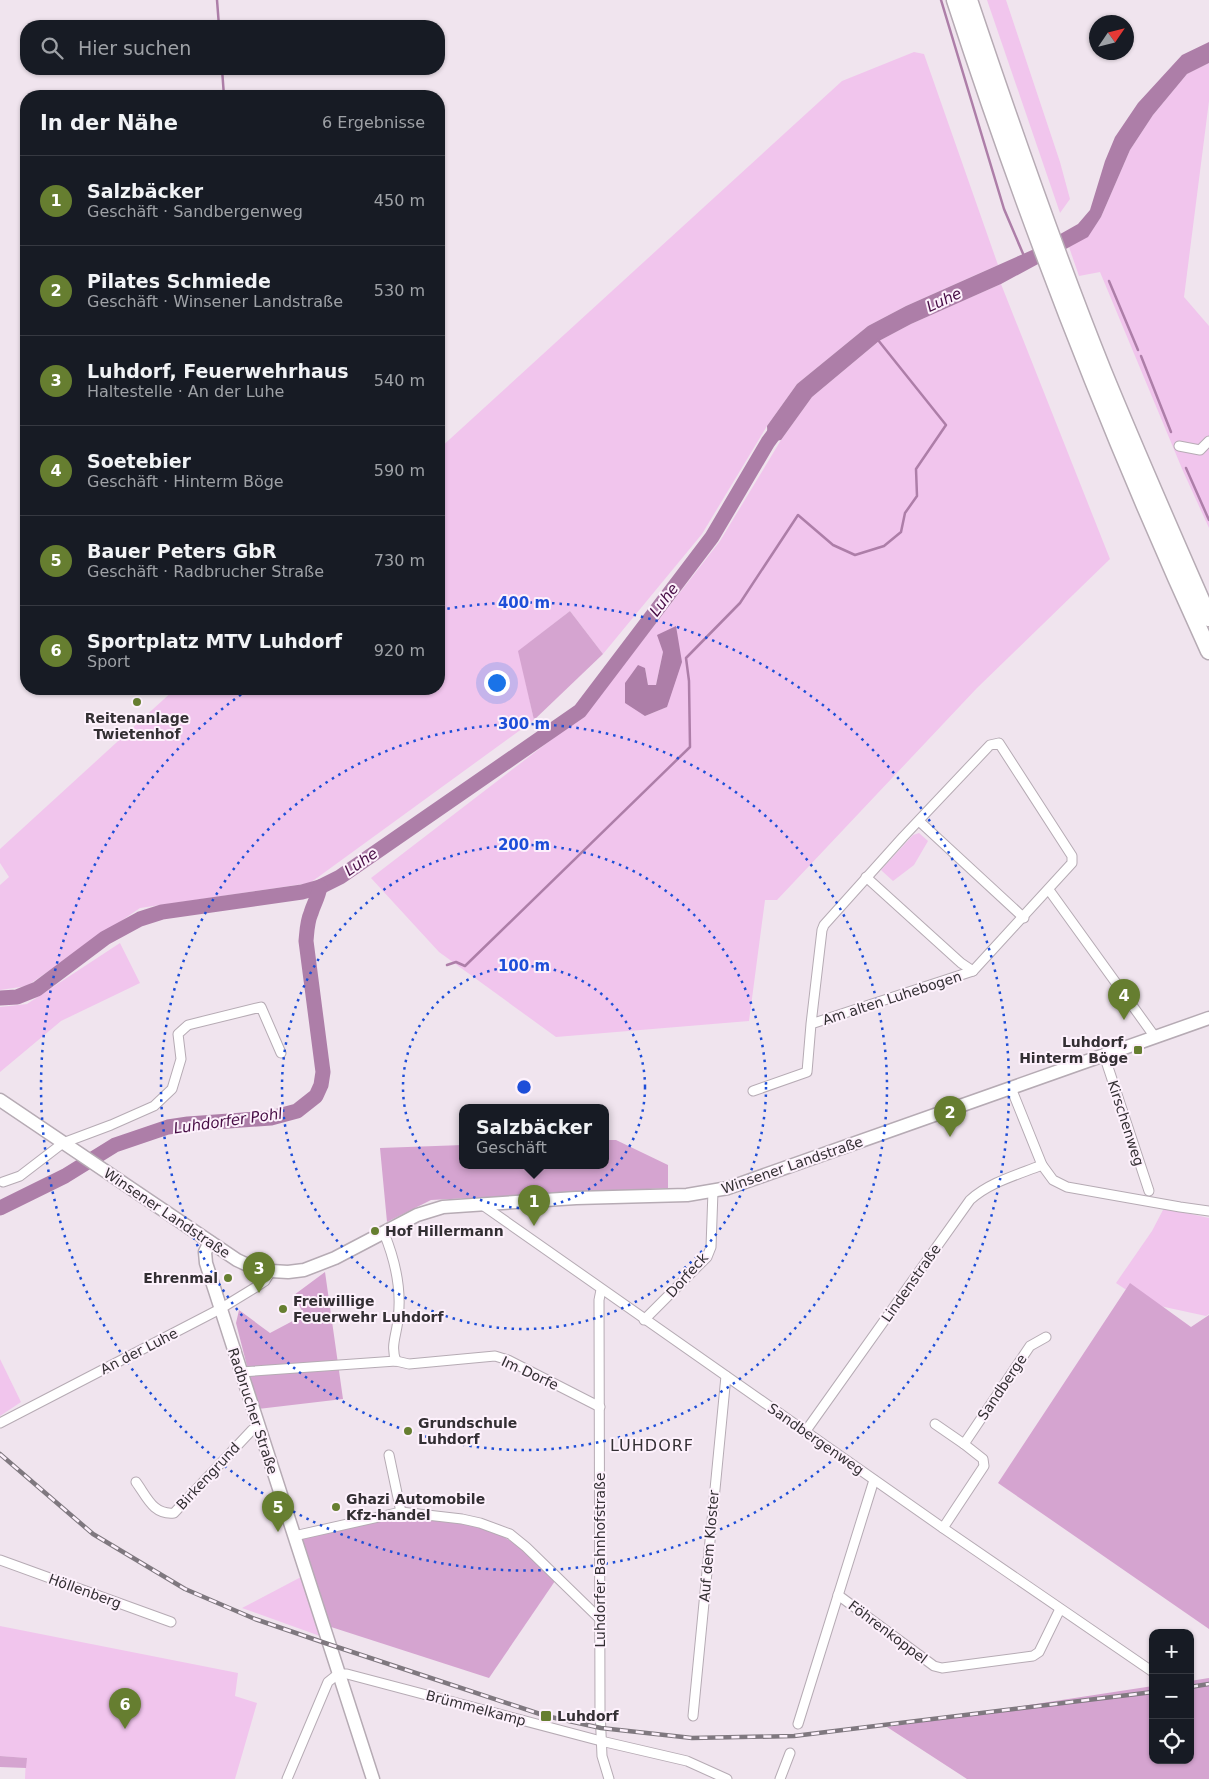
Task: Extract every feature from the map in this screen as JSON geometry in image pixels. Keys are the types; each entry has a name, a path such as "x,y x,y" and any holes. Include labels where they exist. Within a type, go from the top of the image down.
{"highway":[{"path":"955,0 1066,292 1209,618"},
{"path":"969,0 1033,206"},
{"path":"1066,292 1091,375 1135,482 1209,651"}],"main road":[{"name":"Winsener Landstraße","path":"0,1100 237,1260 252,1267 288,1272 321,1264 429,1210 443,1207 576,1198 687,1195 713,1192 749,1181 1209,1018"},
{"name":"Radbrucher Straße","path":"210,1242 205,1252 206,1263 373,1779"}],"street":[{"path":"1178,446 1200,450 1209,441"},
{"name":"Am alten Luhebogen","path":"753,1091 806,1072 824,925 866,877 990,745 999,743 1072,856 1072,863 1024,918 973,971 812,1024"},
{"path":"919,821 1024,918"},
{"name":"Am alten Luhebogen","path":"866,877 961,963 973,971"},
{"path":"1049,890 1155,1037"},
{"path":"3,1182 20,1176 63,1143 154,1106 172,1089 181,1059 178,1034 188,1025 260,1007 280,1053"},
{"name":"Kirschenweg","path":"1104,1055 1149,1191"},
{"path":"1011,1088 1042,1165 1053,1180 1067,1187 1180,1208 1209,1211"},
{"name":"Lindenstraße","path":"805,1432 970,1200 991,1184 1042,1165"},
{"name":"Dorfeck","path":"644,1320 707,1257 711,1247 713,1192"},
{"name":"Sandbergenweg","path":"480,1204 943,1528 1149,1669"},
{"path":"384,1233 397,1272 398,1318 392,1349 396,1361"},
{"name":"An der Luhe","path":"0,1423 220,1309 265,1281 271,1271"},
{"name":"Luhdorfer Bahnhofstraße","path":"601,1290 599,1300 601,1740 602,1756 609,1779"},
{"name":"Sandberge","path":"964,1444 1030,1346 1046,1337"},
{"name":"Im Dorfe","path":"241,1372 396,1361 408,1364 495,1356 508,1360 600,1408"},
{"name":"Auf dem Kloster","path":"693,1716 726,1376"},
{"path":"935,1424 983,1459 984,1466 943,1528"},
{"name":"Birkengrund","path":"136,1482 158,1511 174,1512 258,1426"},
{"path":"389,1455 401,1512"},
{"name":"Föhrenkoppel","path":"798,1724 874,1480"},
{"path":"294,1536 401,1512 462,1519 489,1526 510,1534 526,1547 600,1619"},
{"name":"Höllenberg","path":"0,1560 171,1622"},
{"name":"Föhrenkoppel","path":"838,1595 934,1666 942,1668 1034,1656 1039,1652 1060,1609"},
{"path":"286,1779 328,1682 338,1674"},
{"name":"Brümmelkamp","path":"338,1674 347,1674 601,1740 687,1760 727,1779"},
{"path":"780,1779 790,1753"}],"shaded area":[{"path":"987,0 1006,0 1060,162 1070,199 1060,213"},
{"path":"914,52 924,54 998,265 906,306 868,326 797,384 767,426 702,534 603,654 570,611 519,651 534,720 310,883 140,908 27,986 0,990 0,885 9,877 0,863 0,849 168,695 445,695 445,444 842,81"},
{"path":"1209,63 1209,101 1184,297 1209,326 1209,528 1183,471 1100,272 1079,276 1069,247 1088,236 1101,217 1130,150 1153,115 1187,74"},
{"path":"1001,284 1110,559 977,688 777,900 765,900 749,1021 556,1037 439,952 371,878 586,713 720,541 781,440 812,397 879,341 911,324","holes":["663,652 667,707 645,716 645,668 648,685 656,685"]},
{"path":"570,611 603,654 534,720 518,651"},
{"path":"919,833 928,841 914,865 893,881 881,870 913,835"},
{"path":"120,943 140,983 61,1021 0,1072 0,1007 27,1004"},
{"path":"609,1140 616,1140 668,1165 668,1188 431,1200 387,1222 380,1148 459,1145 459,1169 609,1169"},
{"path":"1164,1208 1209,1218 1209,1314 1206,1316 1146,1303 1116,1283 1152,1231"},
{"path":"325,1272 343,1399 258,1409 236,1323 239,1310 270,1333 304,1315 294,1295"},
{"path":"1130,1283 1191,1327 1209,1315 1209,1629 998,1483"},
{"path":"0,1359 21,1402 0,1416"},
{"path":"399,1515 487,1527 524,1549 555,1581 489,1678 328,1626 297,1538"},
{"path":"301,1577 320,1636 242,1608"},
{"path":"0,1626 238,1673 235,1696 257,1703 235,1779 25,1779 26,1758 0,1756"},
{"path":"1209,1678 1209,1779 967,1779 887,1727 1149,1687 1149,1764 1194,1764 1194,1680"},
{"path":"0,1756 27,1758 26,1768 0,1767"}],"water":[{"path":"1209,42 1209,63 1187,74 1153,115 1130,150 1101,217 1088,237 1001,284 911,324 879,341 812,397 781,440 768,442 767,426 797,384 868,326 906,306 1032,250 1078,224 1090,210 1105,161 1115,137 1138,103 1182,55"},
{"path":"676,626 682,662 667,707 645,716 625,703 625,683 638,665 645,668 648,685 656,685 663,652 657,635"}],"waterway":[{"path":"217,0 219,20"},
{"path":"941,0 1004,209 1024,256"},
{"path":"222,75 224,90"},
{"path":"1109,281 1138,350"},
{"path":"447,965 456,962 465,966 690,747 689,681 686,658 740,603 798,515 833,545 855,555 884,546 901,532 905,513 917,496 916,469 946,425 878,340"},
{"path":"1141,356 1171,432"},
{"name":"Luhe","path":"0,998 17,997 37,989 105,938 140,919 162,912 302,892 320,887 340,877 580,711 712,537 768,442 779,427"},
{"path":"1186,468 1209,520"},
{"name":"Luhdorfer Pohl","path":"0,1208 65,1176 115,1145 168,1127 271,1118 297,1111 316,1096 321,1085 323,1072 306,941 307,927 320,887"}],"railway":[{"path":"0,1454 93,1534 185,1589 255,1619 328,1644 546,1716 601,1728 692,1738 794,1736 1149,1692"},
{"path":"1194,1686 1209,1684"}],"place":[{"name":"Reitenanlage Twietenhof","path":"137,702"},
{"name":"Soetebier","path":"1124,1020"},
{"name":"Luhdorf, Hinterm Böge","path":"1138,1050"},
{"name":"Pilates Schmiede","path":"950,1137"},
{"name":"Salzbäcker","path":"534,1226"},
{"name":"Hof Hillermann","path":"375,1231"},
{"name":"Ehrenmal","path":"228,1278"},
{"name":"Luhdorf, Feuerwehrhaus","path":"259,1293"},
{"name":"Freiwillige Feuerwehr Luhdorf","path":"283,1309"},
{"name":"Grundschule Luhdorf","path":"408,1431"},
{"name":"Ghazi Automobile Kfz-handel","path":"336,1507"},
{"name":"Bauer Peters GbR","path":"278,1532"},
{"name":"Luhdorf","path":"546,1716"},
{"name":"Sportplatz MTV Luhdorf","path":"125,1729"}],"district":[{"name":"LUHDORF","path":"652,1445"}]}
